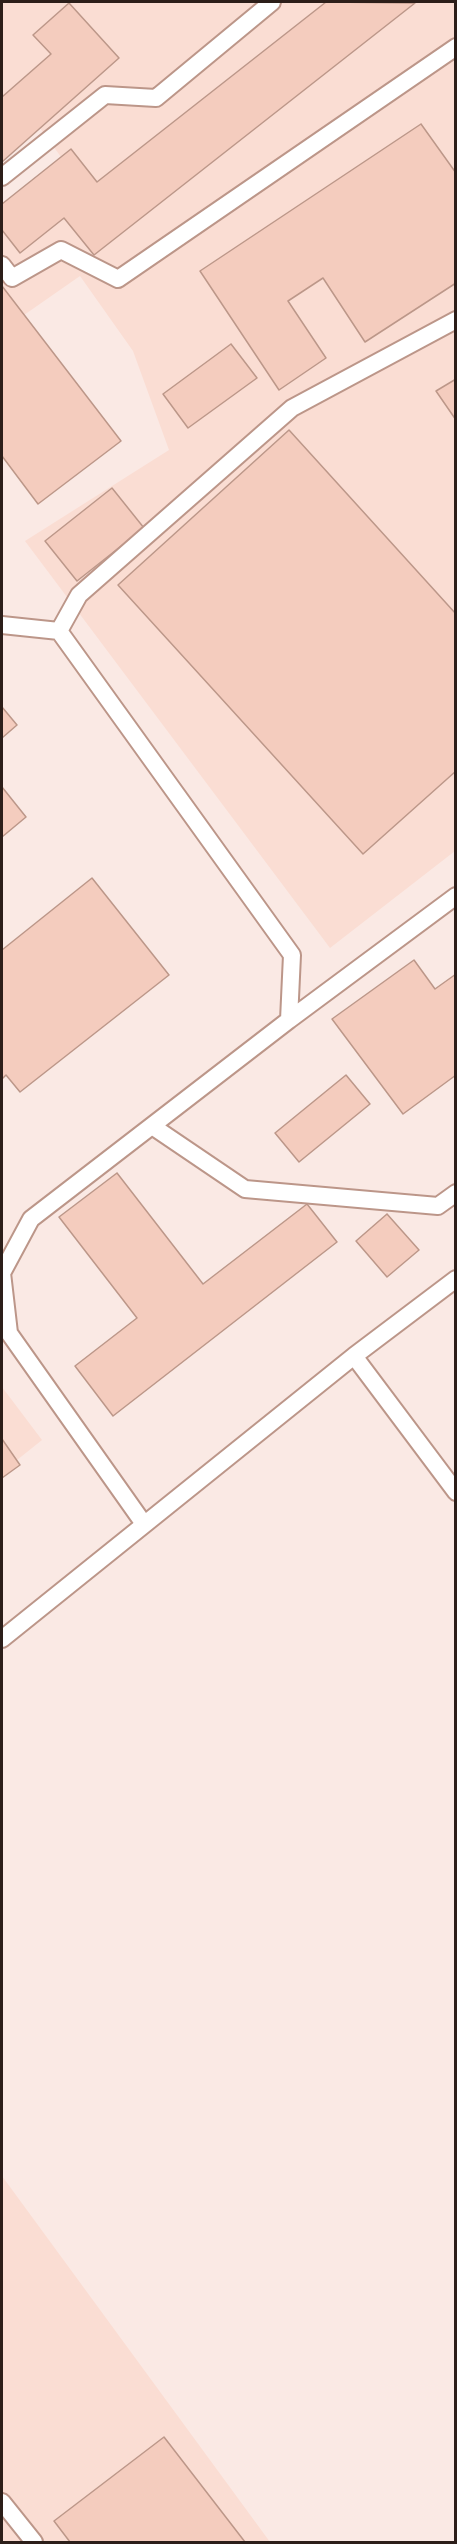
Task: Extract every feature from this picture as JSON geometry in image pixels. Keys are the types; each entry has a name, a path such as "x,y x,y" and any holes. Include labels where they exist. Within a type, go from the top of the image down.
{"lane":[{"path":"2,177 105,95 156,98 272,2"},
{"path":"2,265 12,278 61,250 118,279 456,47"},
{"path":"59,631 79,595 292,408 456,320"},
{"path":"2,625 59,631 292,955 289,1020"},
{"path":"144,1524 9,1333 2,1273 31,1219 289,1020 456,896"},
{"path":"152,1126 245,1189 438,1206 456,1193"},
{"path":"2,1639 354,1356 456,1280"},
{"path":"354,1356 456,1492"},
{"path":"2,2502 34,2542"}],"shaded area":[{"path":"2,2 455,2 455,851 330,948 25,541 169,450 133,351 80,276 24,315 2,286 2,204 61,157 40,128 2,162"},
{"path":"2,1387 42,1440 2,1472"},
{"path":"2,2176 270,2542 2,2542"}],"building":[{"path":"326,2 415,3 94,255 64,218 20,253 2,230 2,204 71,149 97,182"},
{"path":"69,3 119,58 2,162 2,97 51,54 33,35"},
{"path":"421,124 456,173 456,283 365,342 323,278 288,301 326,358 279,390 200,271"},
{"path":"2,286 121,441 38,504 2,456"},
{"path":"231,344 257,378 188,428 163,394"},
{"path":"456,379 456,420 436,391"},
{"path":"289,430 456,614 456,771 363,854 118,585"},
{"path":"112,488 144,528 77,581 45,541"},
{"path":"2,707 17,725 2,738"},
{"path":"2,787 26,817 2,837"},
{"path":"92,878 169,975 20,1092 6,1075 2,1079 2,950"},
{"path":"414,960 435,989 456,974 456,1075 403,1114 332,1019"},
{"path":"346,1075 370,1104 299,1162 275,1133"},
{"path":"117,1173 203,1284 307,1204 337,1242 113,1416 75,1366 137,1318 59,1217"},
{"path":"387,1214 419,1250 387,1277 356,1241"},
{"path":"2,1439 20,1465 2,1478"},
{"path":"164,2437 245,2542 70,2542 54,2521"}]}
